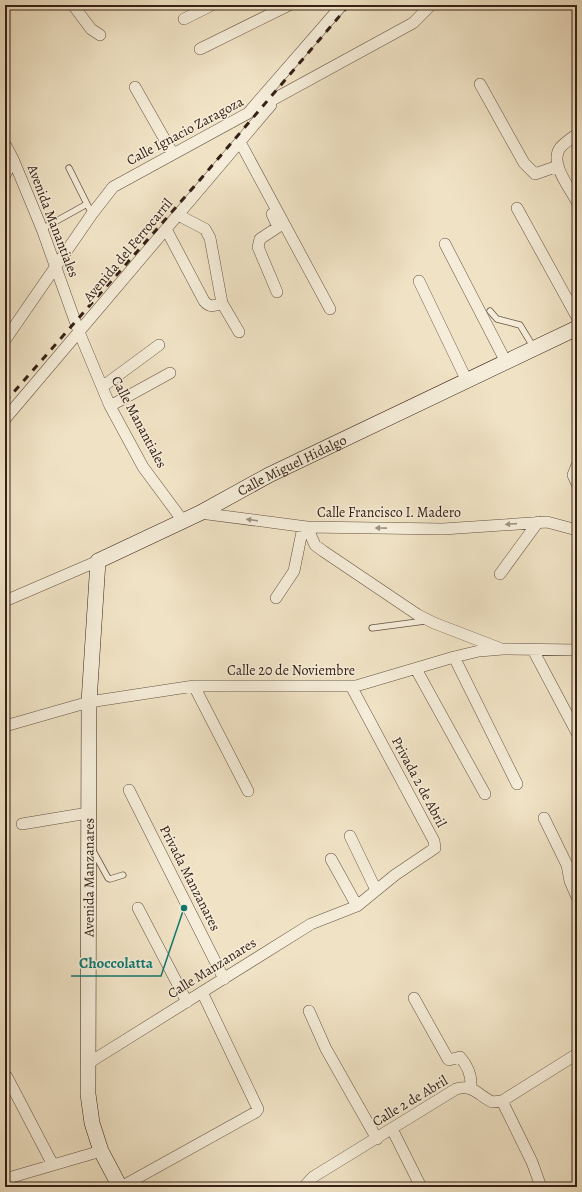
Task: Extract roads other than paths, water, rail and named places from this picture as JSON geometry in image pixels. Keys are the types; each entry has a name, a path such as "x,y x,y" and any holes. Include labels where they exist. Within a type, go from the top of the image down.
{"street":[{"path":"73,5 91,29 100,35"},
{"path":"184,19 212,5"},
{"path":"200,49 289,5"},
{"path":"245,116 342,5"},
{"name":"Calle Ignacio Zaragoza","path":"5,340 55,266 113,187 275,100 413,23 431,5"},
{"path":"480,84 524,163 535,174 558,166"},
{"path":"135,87 172,154"},
{"name":"Avenida del Ferrocarril","path":"5,419 275,100"},
{"path":"577,134 560,148 556,157 558,166 577,202"},
{"name":"Avenida Manantiales","path":"5,144 42,229 79,332"},
{"path":"237,145 277,224 276,229 260,239 258,247 277,292"},
{"path":"237,145 330,309"},
{"path":"5,174 13,160"},
{"path":"517,208 577,317"},
{"path":"178,215 205,229 210,238 222,303 239,332"},
{"path":"166,229 204,301 208,306 212,307 222,303"},
{"path":"445,244 506,362"},
{"path":"419,281 467,381"},
{"name":"Calle Miguel Hidalgo","path":"5,601 98,561 183,521 269,475 577,328"},
{"name":"Calle Manantiales","path":"79,332 110,406 143,467 183,521"},
{"path":"102,387 159,345"},
{"path":"110,406 170,373"},
{"path":"577,465 573,475 577,484"},
{"name":"Calle Francisco I. Madero","path":"200,512 305,527 442,529 547,522 577,530"},
{"path":"500,574 538,522"},
{"path":"276,598 294,571 305,527"},
{"path":"305,527 316,545 323,551 428,620 503,649"},
{"name":"Avenida Manzanares","path":"98,561 89,702 88,1094 92,1123 101,1151 120,1187"},
{"name":"Calle 20 de Noviembre","path":"5,726 89,702 194,686 351,686 364,684 479,651 503,649 577,650"},
{"path":"533,650 577,733"},
{"path":"454,657 517,784"},
{"path":"416,669 485,794"},
{"path":"194,686 248,791"},
{"name":"Privada 2 de Abril","path":"351,686 434,841 435,848 376,890 357,906"},
{"name":"Privada Manzanares","path":"129,790 224,979"},
{"path":"22,824 88,812"},
{"path":"544,818 567,865 570,881 577,897"},
{"path":"350,836 376,890"},
{"path":"331,858 357,906"},
{"name":"Calle Manzanares","path":"87,1064 311,924 357,906"},
{"path":"138,908 187,1002"},
{"path":"120,1187 256,1112 258,1109 202,992"},
{"path":"414,998 448,1059 452,1060 460,1057 463,1060 470,1073 472,1088"},
{"path":"309,1011 326,1049 376,1139"},
{"path":"541,1187 532,1162 502,1101 577,1054"},
{"path":"7,1077 53,1165"},
{"name":"Calle 2 de Abril","path":"304,1187 313,1177 456,1089 464,1087 472,1088 492,1102 502,1101"},
{"path":"392,1129 422,1187"},
{"path":"5,1179 101,1151"}],"lane":[{"path":"69,168 92,214"},
{"path":"42,229 87,204"},
{"path":"490,311 497,319 520,325 534,349"},
{"path":"372,628 428,620"},
{"path":"88,843 108,878 110,879 123,875"}],"railway":[{"path":"5,402 199,181 349,5"}],"place":[{"name":"Choccolatta","path":"184,908"}]}
